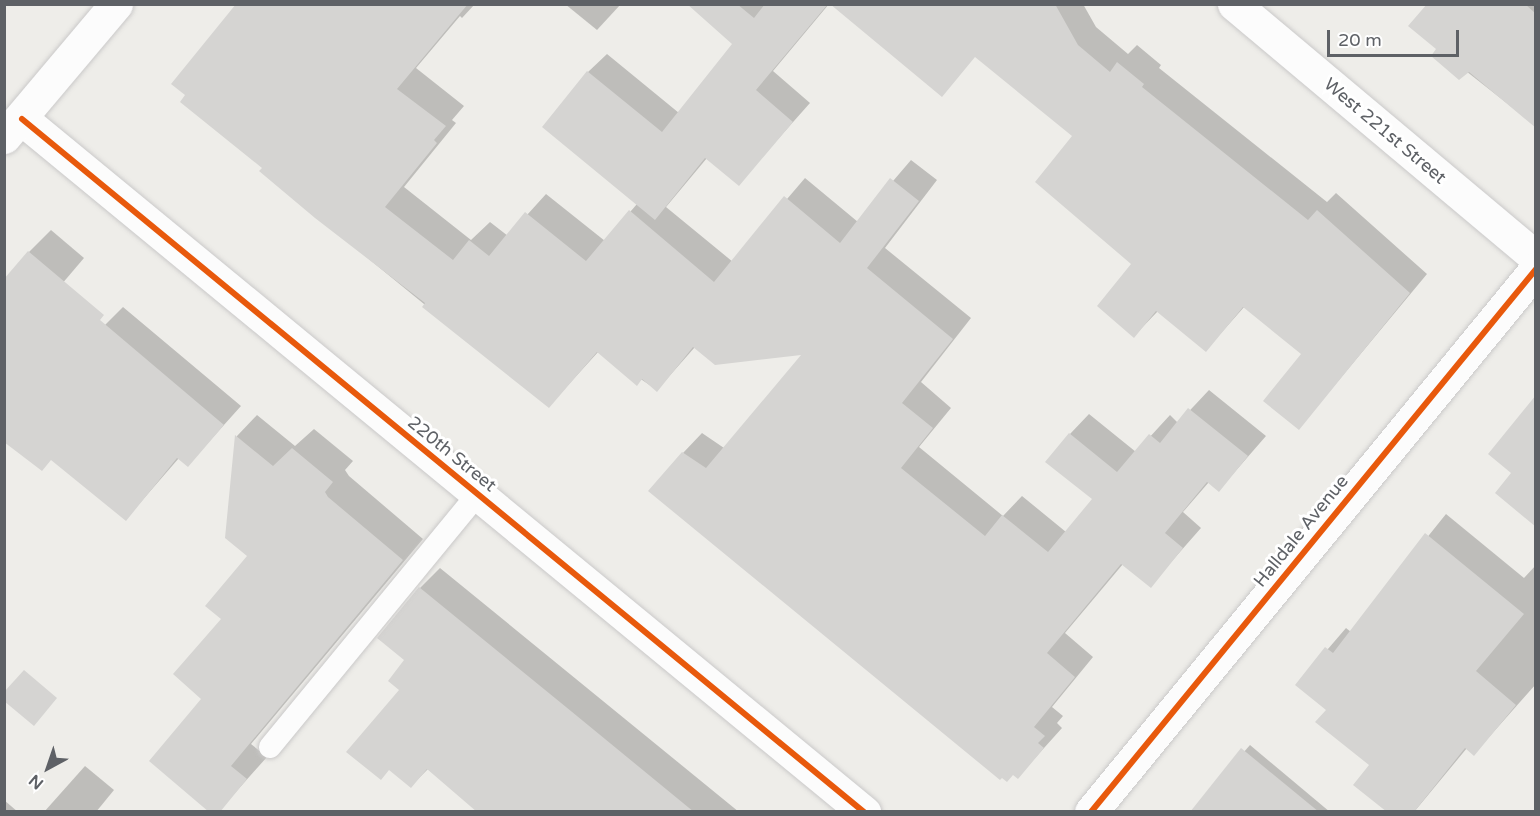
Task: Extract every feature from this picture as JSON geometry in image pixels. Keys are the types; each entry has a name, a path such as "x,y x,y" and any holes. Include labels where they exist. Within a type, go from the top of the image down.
{"street":[{"path":"13,128 116,4"},
{"name":"West 221st Street","path":"1234,4 1536,257"},
{"name":"220th Street","path":"13,128 478,494 864,812"},
{"name":"Halldale Avenue","path":"1090,812 1536,269"}],"lane":[{"path":"270,747 478,494"}],"building":[{"path":"236,4 468,4 397,89 446,126 434,140 437,143 385,207 453,260 469,240 489,256 525,212 586,261 629,210 714,282 784,196 840,243 890,178 919,201 867,268 953,339 902,403 933,428 901,468 985,536 1002,515 1048,552 1092,499 1045,462 1069,433 1117,472 1149,434 1160,443 1188,408 1248,456 1219,492 1207,482 1165,533 1183,548 1151,588 1121,564 1047,653 1075,677 1034,727 1045,736 1038,743 1044,748 1018,779 1013,775 1007,782 1002,778 1000,780 648,491 682,452 706,468 801,355 715,365 693,347 657,392 642,379 637,386 597,352 549,408 422,307 425,303 315,218 259,171 262,168 180,102 185,95 171,84"},
{"path":"687,4 737,4 754,18 765,4 828,4 756,90 793,122 739,186 705,158 655,220 542,127 587,71 662,132 732,44"},
{"path":"830,4 1055,4 1078,45 1110,72 1117,62 1144,84 1142,87 1308,220 1317,210 1410,293 1299,430 1263,401 1301,354 1243,307 1206,352 1156,311 1134,338 1097,306 1131,264 1035,182 1072,136 975,57 942,97"},
{"path":"1427,4 1525,4 1536,14 1536,128 1469,72 1459,80 1431,56 1436,49 1408,26"},
{"path":"28,251 104,315 100,320 224,425 188,467 177,458 126,521 51,460 42,471 4,442 4,279"},
{"path":"1536,395 1536,527 1495,493 1511,473 1488,454"},
{"path":"235,435 273,466 292,448 333,482 325,492 328,497 403,560 231,766 247,779 220,812 209,812 149,761 201,699 173,674 221,619 205,606 247,556 225,538"},
{"path":"1425,533 1524,614 1476,671 1516,705 1474,756 1465,748 1414,812 1387,812 1353,785 1369,765 1315,722 1326,710 1295,685 1325,647 1333,653"},
{"path":"419,587 694,812 477,812 427,769 411,788 389,770 381,780 346,752 399,690 388,681 404,660 377,638"},
{"path":"24,670 57,698 34,726 4,701 4,692"},
{"path":"1241,748 1319,812 1190,812"}],"cycle path":[{"path":"22,119 864,812"},
{"path":"1091,812 1536,269"}]}
